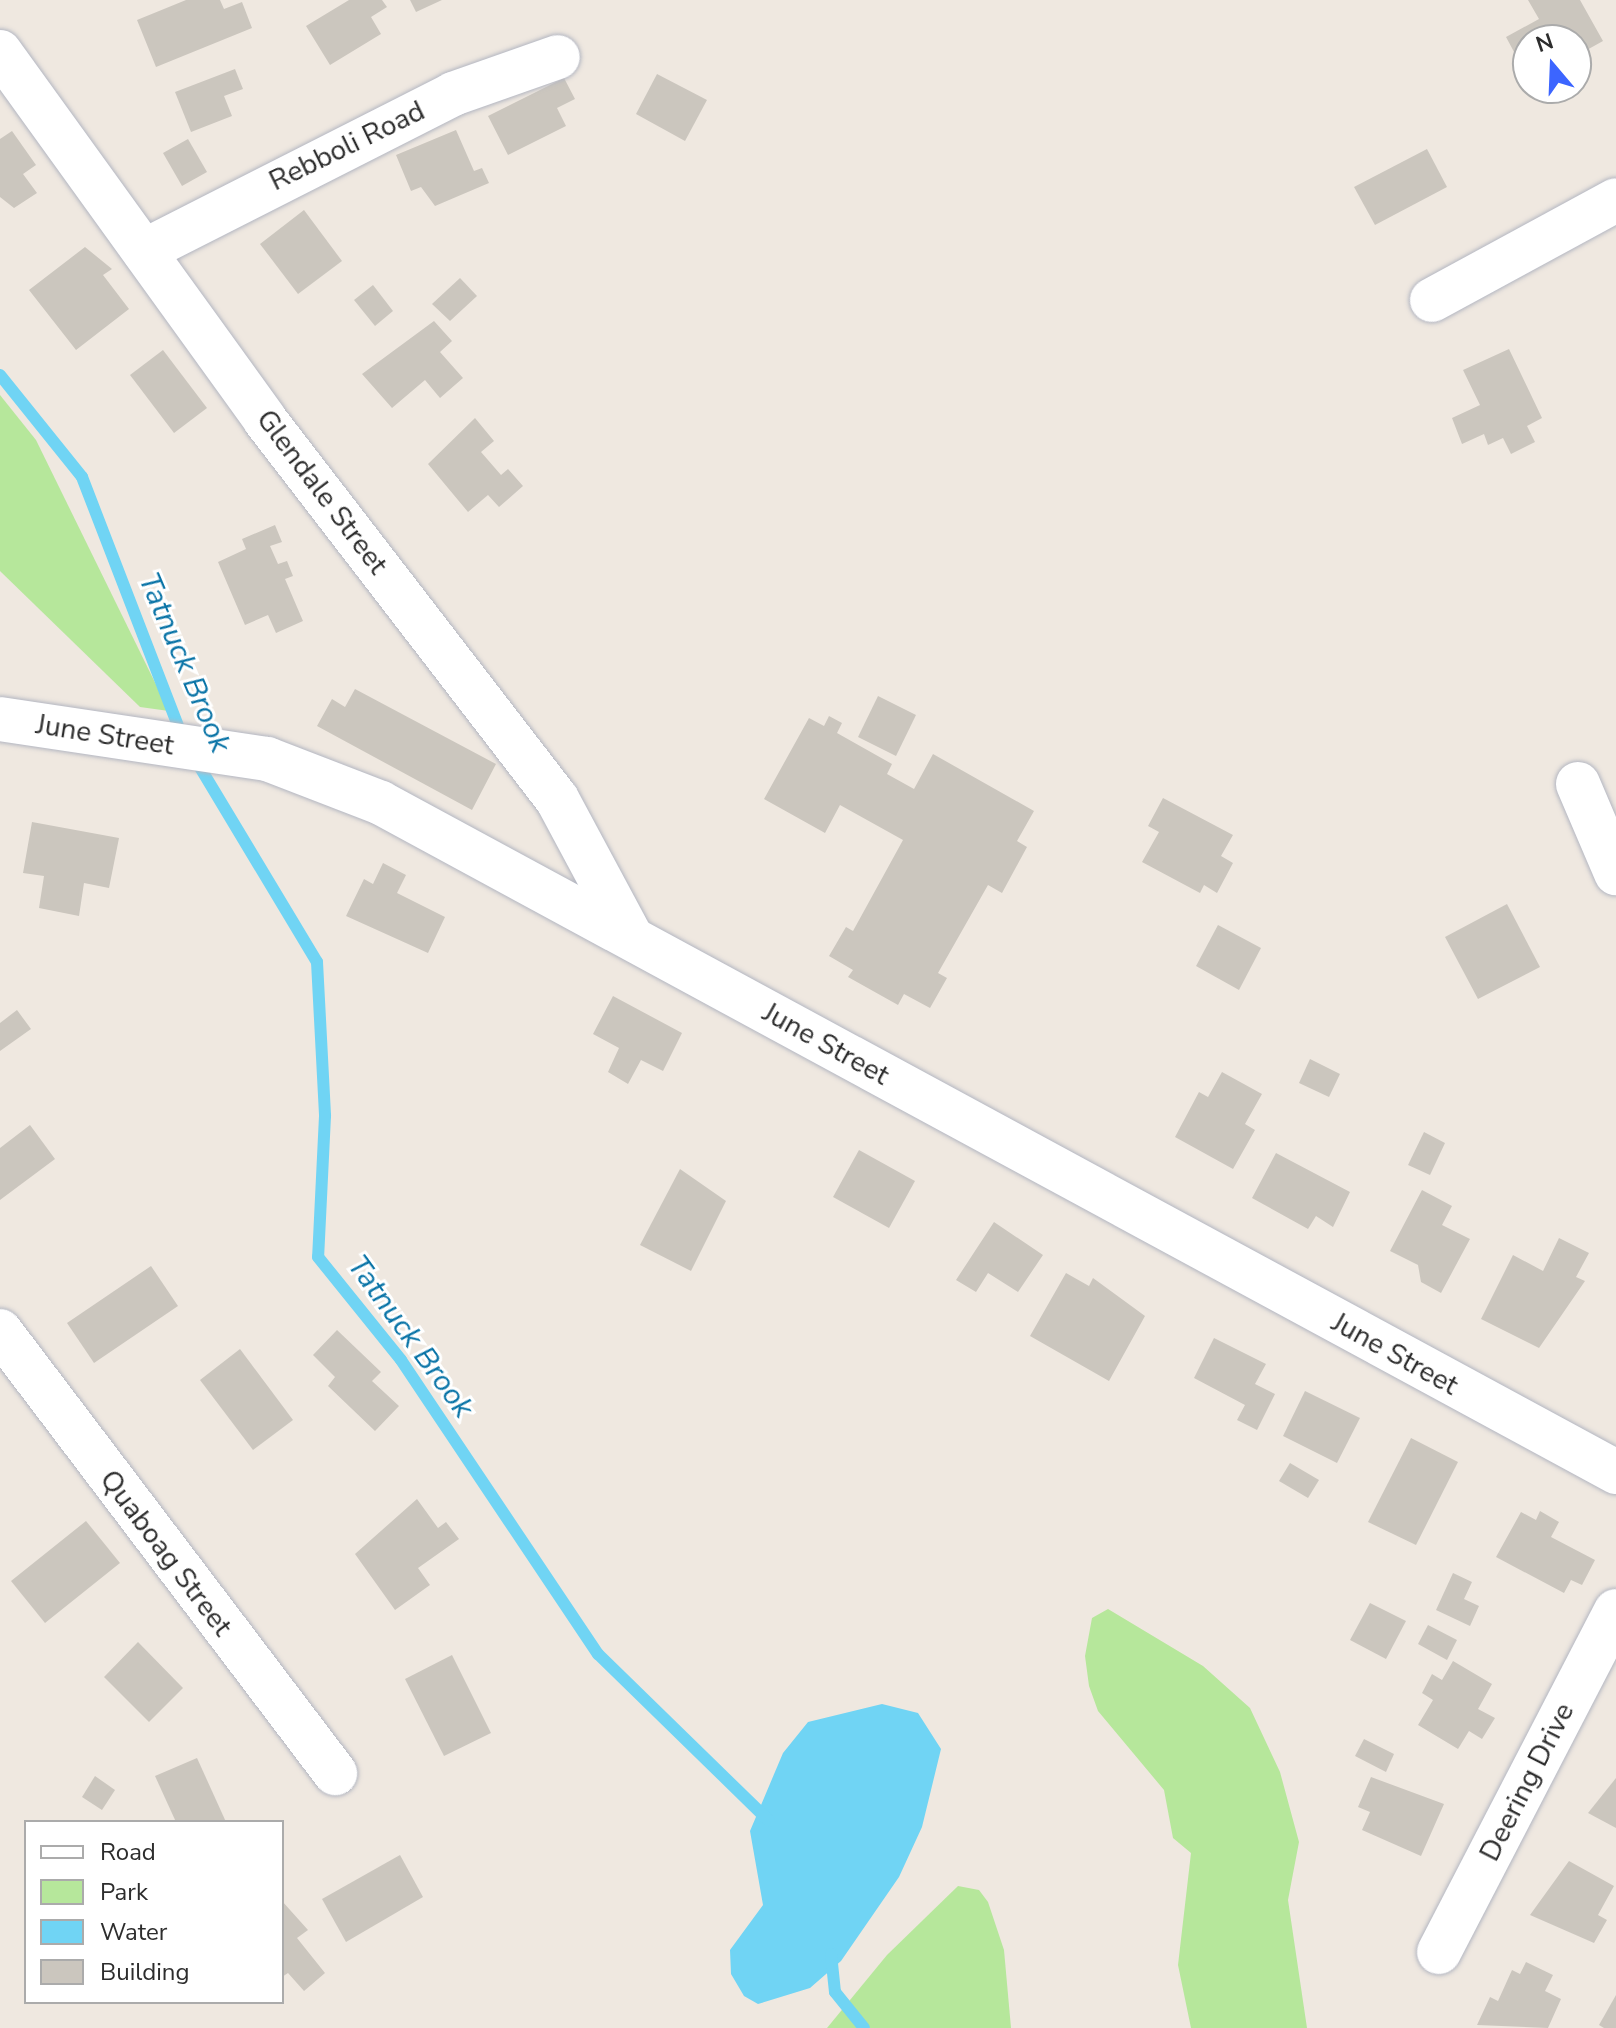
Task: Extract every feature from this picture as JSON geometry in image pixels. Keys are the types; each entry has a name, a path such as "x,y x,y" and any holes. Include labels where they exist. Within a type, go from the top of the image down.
{"street":[{"name":"Glendale Street","path":"0,52 144,251 557,799 632,939"},
{"name":"Rebboli Road","path":"144,251 453,94 558,57"},
{"path":"1432,300 1616,200"},
{"name":"June Street","path":"0,719 267,759 381,803 1616,1472"},
{"path":"1578,784 1616,873"},
{"name":"Quaboag Street","path":"0,1331 335,1773"},
{"name":"Deering Drive","path":"1439,1952 1616,1611"}],"green space":[{"path":"0,395 36,440 169,711 140,707 0,571"},
{"path":"1108,1609 1203,1666 1250,1708 1280,1772 1299,1842 1288,1900 1307,2028 1191,2028 1178,1965 1191,1853 1173,1838 1164,1790 1098,1711 1089,1686 1085,1656 1092,1618"},
{"path":"958,1886 979,1890 988,1902 1004,1950 1011,2028 827,2028 887,1955"}],"water":[{"path":"882,1704 918,1713 941,1749 922,1827 899,1877 841,1961 810,1988 758,2004 744,1996 731,1974 730,1950 763,1905 750,1831 783,1753 808,1722"}],"building":[{"path":"186,0 220,0 224,9 242,2 252,28 156,67 137,20"},
{"path":"349,0 382,0 387,7 371,17 381,34 330,65 306,26"},
{"path":"410,0 442,0 416,12"},
{"path":"1528,0 1580,0 1603,41 1592,47 1592,24 1530,24 1539,19"},
{"path":"1512,34 1512,48 1506,37"},
{"path":"235,69 243,89 224,96 232,116 191,132 175,92"},
{"path":"657,74 707,100 685,141 636,114"},
{"path":"564,78 575,99 557,108 566,126 508,155 488,116"},
{"path":"456,130 474,171 482,168 489,183 435,206 421,187 411,191 396,155"},
{"path":"12,131 36,165 23,174 37,193 14,208 0,197 0,139"},
{"path":"188,139 207,172 182,186 163,153"},
{"path":"1427,149 1447,187 1375,225 1354,187"},
{"path":"304,210 342,261 298,294 260,244"},
{"path":"85,247 112,269 103,275 129,309 76,350 29,290"},
{"path":"460,278 477,296 450,321 432,304"},
{"path":"373,285 393,311 375,326 354,300"},
{"path":"434,321 452,341 440,352 463,378 440,398 425,380 392,408 362,374"},
{"path":"1509,349 1542,418 1527,426 1535,442 1511,454 1503,438 1488,445 1484,434 1462,444 1452,418 1480,405 1463,370"},
{"path":"163,350 207,408 174,433 130,375"},
{"path":"475,418 494,441 481,452 501,475 508,469 523,486 499,507 488,495 468,512 428,464"},
{"path":"275,525 282,542 270,546 278,564 287,561 293,576 285,579 303,621 276,633 268,615 245,625 218,562 246,549 242,539"},
{"path":"355,689 496,764 472,810 317,726 332,699 345,707"},
{"path":"878,696 916,715 896,756 858,737"},
{"path":"829,716 842,723 837,733 892,764 887,774 914,789 933,754 1034,811 1017,841 1027,847 1002,893 988,885 938,973 947,978 930,1008 904,994 898,1005 848,977 853,970 829,956 846,927 853,931 903,840 840,805 825,833 764,799 809,718 824,726"},
{"path":"1163,798 1233,835 1221,856 1233,863 1217,893 1204,885 1200,893 1142,862 1159,832 1148,826"},
{"path":"32,822 119,838 109,888 84,883 79,916 39,908 44,876 23,873"},
{"path":"383,863 406,875 397,893 445,917 428,953 346,916 364,879 373,884"},
{"path":"1507,904 1540,967 1478,999 1445,937"},
{"path":"1218,925 1261,948 1239,990 1196,966"},
{"path":"613,996 682,1033 663,1071 641,1060 628,1084 608,1072 619,1048 593,1034"},
{"path":"17,1010 31,1029 0,1051 0,1023"},
{"path":"1310,1059 1340,1074 1329,1097 1299,1083"},
{"path":"1222,1072 1262,1094 1245,1124 1255,1130 1233,1169 1175,1137 1199,1092 1208,1097"},
{"path":"30,1125 55,1159 0,1200 0,1148"},
{"path":"1424,1132 1445,1143 1430,1175 1408,1165"},
{"path":"859,1150 915,1181 889,1228 833,1197"},
{"path":"1276,1153 1350,1192 1333,1227 1316,1216 1308,1229 1252,1198"},
{"path":"680,1169 726,1201 691,1271 640,1245"},
{"path":"1422,1190 1452,1206 1442,1225 1470,1239 1441,1293 1421,1282 1418,1265 1390,1251"},
{"path":"994,1222 1043,1255 1018,1292 988,1273 976,1292 956,1280"},
{"path":"1559,1238 1589,1253 1576,1277 1585,1281 1539,1348 1481,1319 1513,1255 1543,1271"},
{"path":"151,1266 178,1306 94,1363 67,1323"},
{"path":"1066,1273 1089,1286 1093,1278 1145,1316 1109,1381 1030,1336"},
{"path":"337,1330 381,1372 372,1381 399,1406 375,1431 328,1386 335,1377 313,1355"},
{"path":"1214,1338 1266,1364 1255,1384 1275,1394 1257,1430 1237,1420 1245,1405 1194,1378"},
{"path":"240,1349 293,1420 253,1450 200,1380"},
{"path":"1305,1391 1360,1418 1337,1463 1283,1436"},
{"path":"1411,1438 1458,1462 1416,1545 1368,1522"},
{"path":"1290,1463 1319,1480 1308,1498 1279,1481"},
{"path":"417,1499 438,1528 446,1522 459,1539 418,1568 430,1585 395,1610 355,1554"},
{"path":"1540,1511 1559,1522 1551,1537 1595,1560 1582,1585 1571,1580 1564,1593 1496,1557 1521,1512 1536,1520"},
{"path":"86,1521 120,1563 45,1623 11,1581"},
{"path":"1453,1573 1472,1582 1464,1599 1479,1606 1470,1626 1436,1610"},
{"path":"1370,1603 1406,1621 1386,1659 1350,1640"},
{"path":"1428,1625 1457,1640 1447,1660 1418,1644"},
{"path":"138,1642 183,1688 149,1722 104,1677"},
{"path":"452,1655 491,1733 444,1756 405,1679"},
{"path":"1453,1661 1492,1684 1478,1709 1495,1718 1482,1739 1469,1731 1458,1749 1418,1725 1433,1700 1422,1693 1432,1674 1442,1680"},
{"path":"1364,1739 1394,1754 1386,1772 1355,1756"},
{"path":"197,1758 225,1820 175,1820 155,1776"},
{"path":"95,1776 115,1790 102,1810 82,1797"},
{"path":"1371,1777 1444,1804 1421,1856 1362,1830 1370,1812 1358,1807"},
{"path":"1616,1778 1616,1828 1588,1813"},
{"path":"400,1855 423,1897 346,1942 322,1899"},
{"path":"1569,1861 1614,1886 1598,1915 1607,1920 1594,1943 1530,1915"},
{"path":"284,1903 308,1930 297,1938 325,1973 304,1991 288,1973 284,1976"},
{"path":"1526,1962 1553,1975 1545,1991 1561,1999 1548,2028 1477,2025 1490,1997 1498,2001 1512,1970 1520,1974"},
{"path":"1616,1995 1616,2028 1604,2028 1599,2025"}],"waterway":[{"name":"Tatnuck Brook","path":"0,375 82,477 182,736"},
{"name":"Tatnuck Brook","path":"195,759 317,962 325,1116 318,1257 401,1360 598,1654 769,1821"},
{"name":"Tatnuck Brook","path":"831,1954 835,1992 864,2028"}]}
